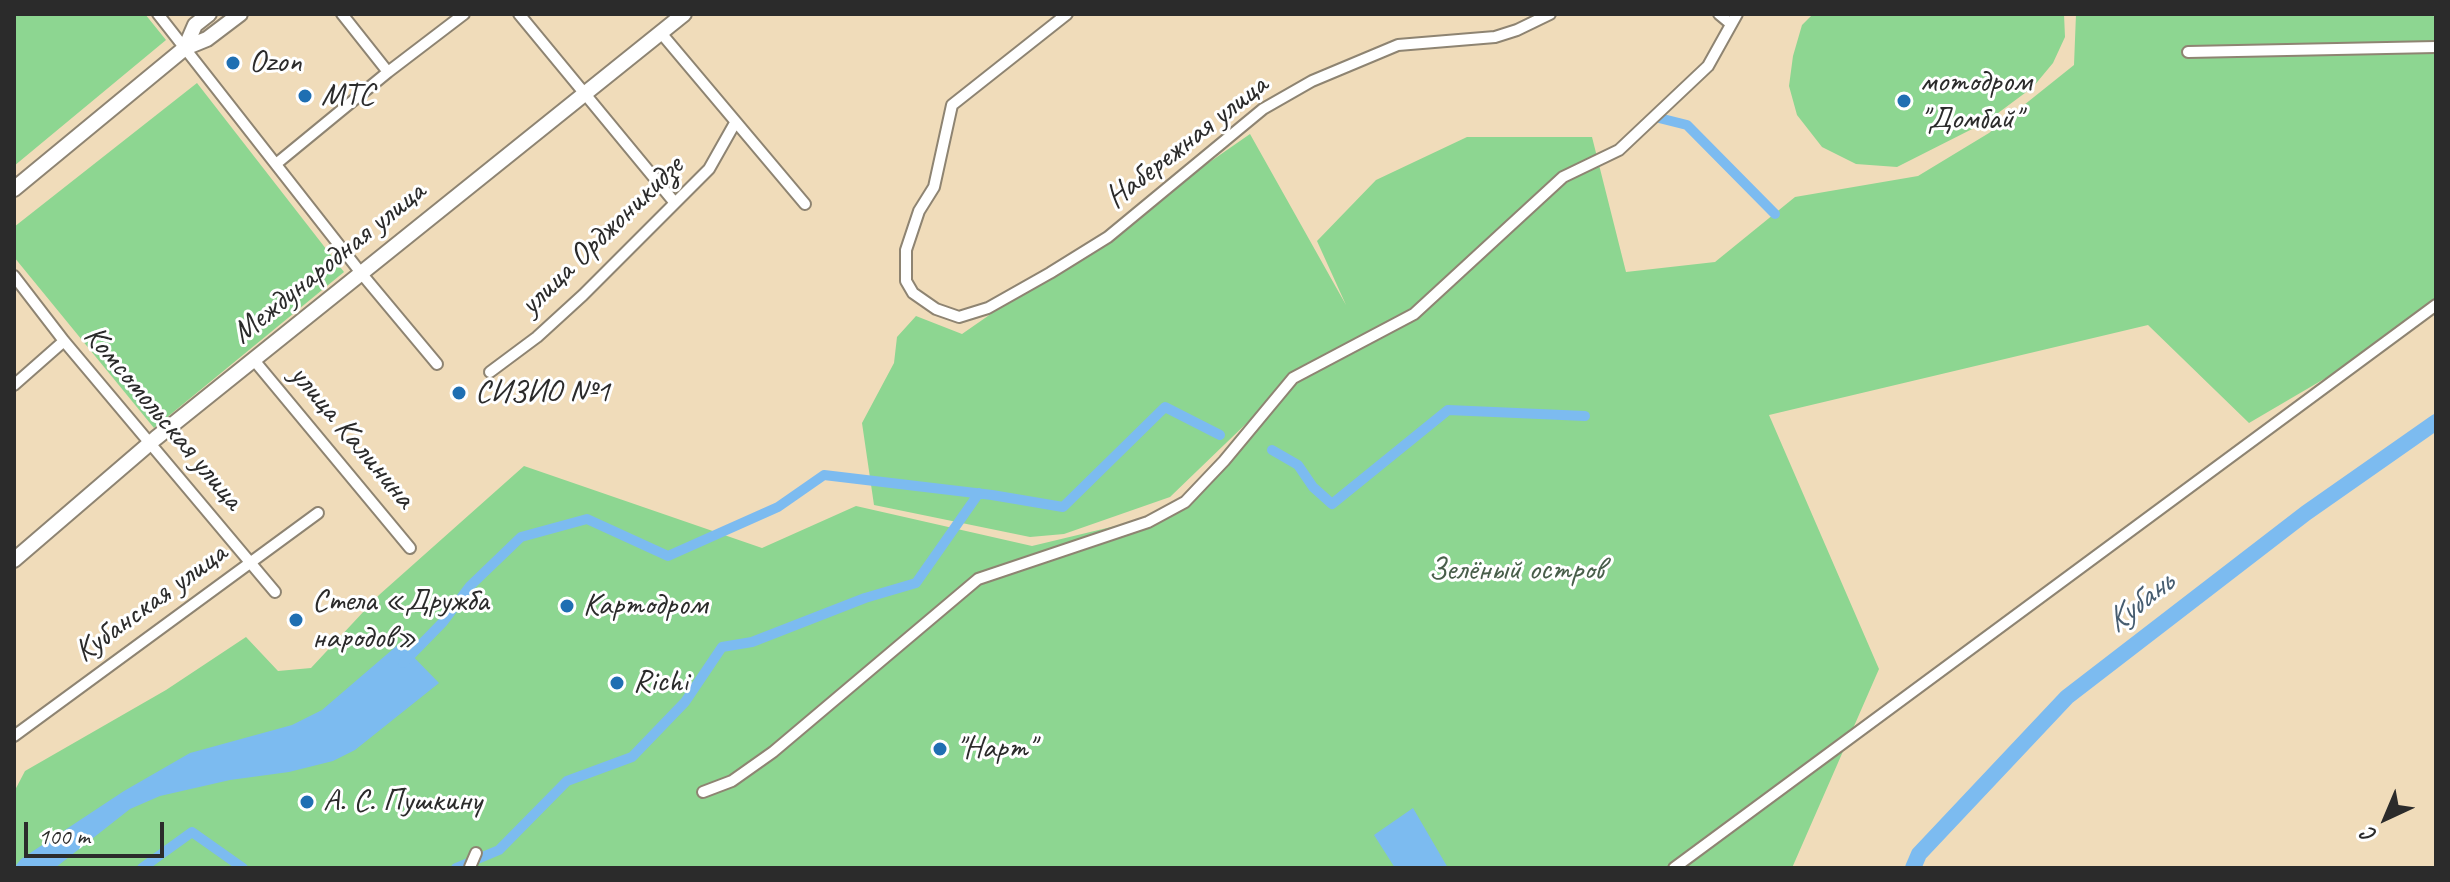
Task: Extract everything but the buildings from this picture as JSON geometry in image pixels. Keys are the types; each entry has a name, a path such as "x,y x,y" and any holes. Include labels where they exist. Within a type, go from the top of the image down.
{"main road":[{"path":"185,48 195,25 209,14"},
{"path":"14,189 185,48 207,39 240,14"},
{"name":"Международная улица","path":"14,560 253,359 684,14"}],"street":[{"path":"158,14 361,273 437,364"},
{"path":"342,14 388,72"},
{"path":"276,164 464,14"},
{"path":"519,14 675,203"},
{"name":"Набережная улица","path":"1067,14 952,105 934,187 919,211 906,250 906,281 913,293 936,309 959,317 988,308 1108,237 1263,109 1312,81 1398,45 1495,37 1550,14"},
{"path":"1719,14 1731,24"},
{"path":"703,792 732,781 773,752 978,579 1148,522 1185,502 1224,461 1293,378 1414,314 1563,177 1619,150 1708,66 1737,14"},
{"path":"661,33 805,204"},
{"path":"2188,52 2436,47"},
{"name":"улица Орджоникидзе","path":"490,372 537,337 709,169 735,123"},
{"name":"Комсомольская улица","path":"14,276 64,341 275,592"},
{"path":"1674,868 2436,305"},
{"path":"14,385 64,341"},
{"name":"улица Калинина","path":"253,359 410,548"},
{"name":"Кубанская улица","path":"14,736 318,513"},
{"path":"470,867 476,853"}],"green space":[{"path":"14,14 145,14 166,40 14,166"},
{"name":"мотодром \"Домбай\"","path":"1813,14 2064,14 2065,37 2053,63 2033,87 1986,122 1897,167 1856,164 1822,147 1797,115 1789,86 1793,56 1802,25"},
{"name":"Зелёный остров","path":"2076,14 2433,14 2436,23 2436,303 2423,321 2249,423 2148,325 1769,415 1879,669 1792,868 14,868 14,792 25,771 166,690 246,637 278,671 311,668 379,595 524,466 762,548 856,506 1032,546 1186,509 1280,391 1170,497 1064,534 1030,537 874,505 862,423 894,363 897,337 916,316 962,334 1250,134 1346,305 1317,241 1376,180 1467,137 1592,137 1626,272 1715,262 1795,197 1918,176 1989,133 2074,65"},
{"path":"197,83 344,272 154,428 14,257 14,227"}],"water":[{"path":"400,643 439,683 355,750 333,761 289,772 230,780 160,796 130,809 55,868 14,868 21,859 124,791 190,753 292,725 322,710"},
{"path":"1413,808 1448,868 1395,868 1374,835"}],"waterway":[{"path":"1659,118 1687,125 1775,214"},
{"path":"403,663 443,622 470,586 521,537 587,519 668,556 778,507 824,475 992,495 1063,507 1165,407 1220,435"},
{"path":"1272,450 1298,465 1313,487 1332,504 1448,410 1585,416"},
{"name":"Кубань","path":"1913,868 1919,854 2067,697 2306,513 2436,422"},
{"path":"456,868 499,850 567,781 632,757 685,702 722,647 752,642 865,598 916,583 979,493"},
{"path":"142,868 192,832 243,868"}],"place":[{"name":"Ozon","path":"233,63"},
{"name":"МТС","path":"305,96"},
{"name":"мотодром \"Домбай\"","path":"1904,101"},
{"name":"СИЗИО №1","path":"459,393"},
{"name":"Картодром","path":"567,606"},
{"name":"Стела «Дружба народов»","path":"296,620"},
{"name":"Richi","path":"617,683"},
{"name":"\"Нарт\"","path":"940,749"},
{"name":"А. С. Пушкину","path":"307,802"}]}
